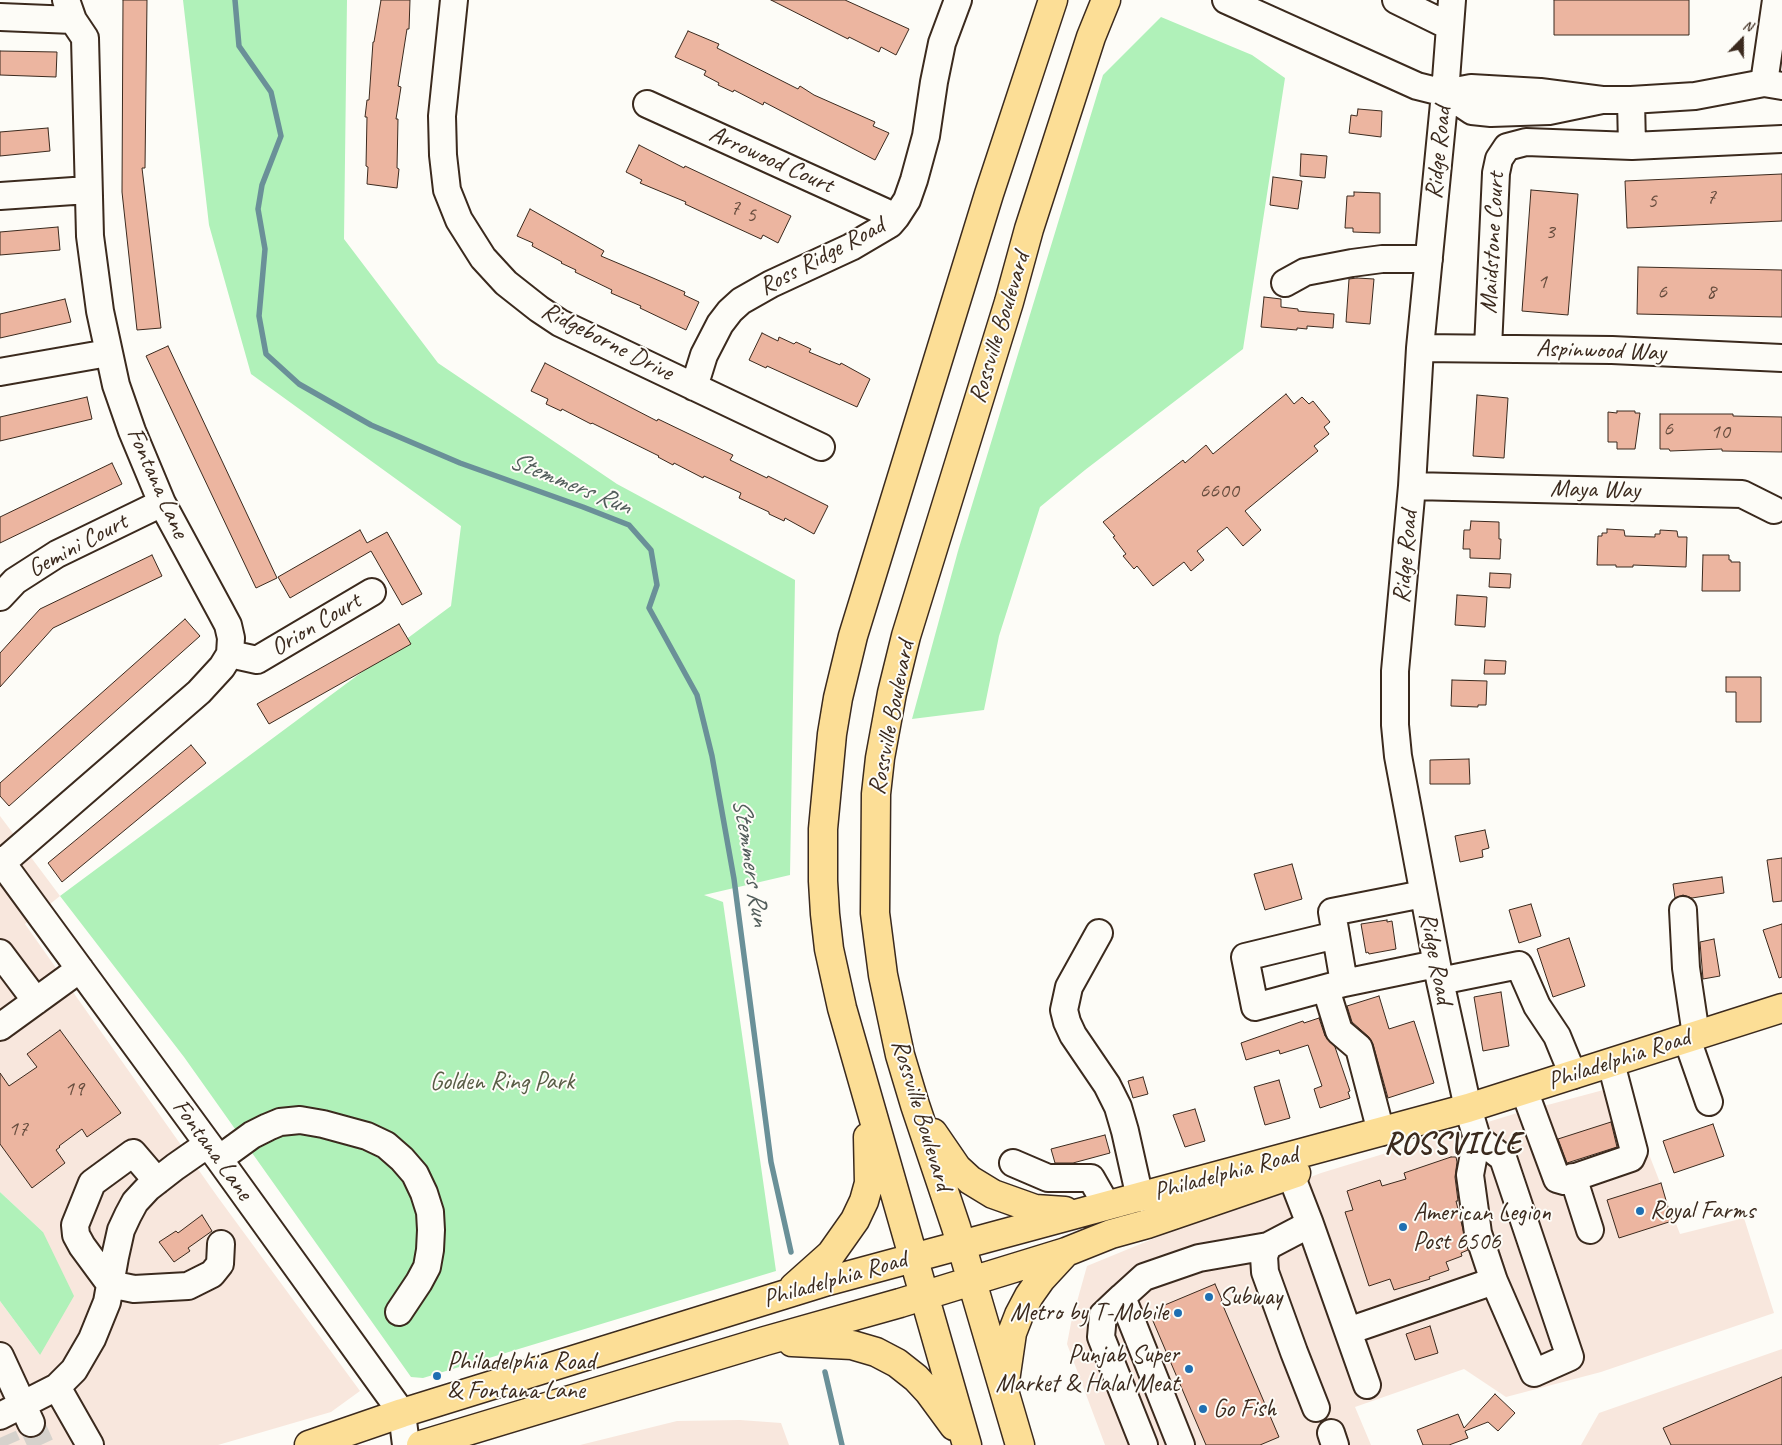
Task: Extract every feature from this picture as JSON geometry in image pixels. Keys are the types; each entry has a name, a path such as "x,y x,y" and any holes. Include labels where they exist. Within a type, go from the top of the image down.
{"main road":[{"name":"Rossville Boulevard","path":"966,1444 842,1008 829,948 825,914 823,829 835,716 845,667 989,194 1053,0"},
{"name":"Rossville Boulevard","path":"1020,1445 961,1244 900,1055 883,975 875,913 874,838 876,794 892,693 906,636 1009,302 1029,229 1091,38 1106,0"},
{"name":"Philadelphia Road","path":"309,1445 402,1413 786,1294 913,1257 1140,1198 1468,1108 1782,1008"},
{"path":"786,1294 831,1254 854,1220 864,1201 870,1172 864,1086"},
{"path":"915,1105 958,1168 970,1180 993,1194 1035,1209 1060,1211 1100,1208"},
{"name":"Philadelphia Road","path":"421,1445 1066,1252 1111,1234 1147,1224 1291,1174 1332,1157 1375,1134"},
{"path":"1005,1390 1008,1352 1012,1333 1019,1315 1041,1279 1066,1252"},
{"path":"765,1341 852,1345 876,1352 897,1363 916,1378 929,1392 966,1444"}],"street":[{"name":"Ridgeborne Drive","path":"454,0 442,116 442,145 447,190 458,220 483,258 506,283 539,309 560,322 821,448"},
{"path":"1226,0 1417,86 1445,93 1471,88 1540,92 1602,100 1695,96 1773,84 1776,0"},
{"path":"1396,0 1449,26"},
{"name":"Ridge Road","path":"1452,0 1445,93 1420,348 1412,486 1395,671 1395,725 1398,756 1438,973 1468,1108 1477,1138"},
{"name":"Ross Ridge Road","path":"694,387 704,355 720,324 741,301 772,284 851,247 890,224 896,217 906,200 914,180 926,136 942,43 956,1"},
{"path":"0,17 70,10"},
{"name":"Fontana Lane","path":"70,10 85,38 88,190 94,273 108,353 116,385 132,431 162,503 228,625 231,638 230,654 222,667 199,692 1,861 402,1413 406,1445"},
{"path":"1631,100 1632,146"},
{"name":"Arrowood Court","path":"647,104 896,217"},
{"name":"Maidstone Court","path":"1488,348 1496,173 1499,159 1507,146 1526,142 1632,146 1782,139"},
{"path":"0,196 88,190"},
{"path":"1285,283 1305,272 1352,263 1382,259 1428,259"},
{"name":"Aspinwood Way","path":"1420,348 1612,350 1782,358"},
{"path":"0,372 108,353"},
{"name":"Maya Way","path":"1412,486 1742,494 1774,510"},
{"name":"Gemini Court","path":"0,597 14,581 57,554 162,503"},
{"name":"Orion Court","path":"230,654 257,660 372,592"},
{"path":"1375,1134 1359,1048 1339,1031 1335,986 1336,935 1332,912 1423,894"},
{"path":"1683,910 1691,1037 1709,1102"},
{"path":"1099,933 1069,987 1064,1010 1073,1035 1107,1085 1118,1107 1140,1198"},
{"path":"1336,935 1244,957 1255,1007 1335,986 1519,965 1537,1006 1557,1036 1573,1075"},
{"path":"2,961 36,1001"},
{"path":"0,1028 80,969"},
{"path":"1524,1090 1557,1179 1564,1181 1631,1158 1634,1151 1611,1063"},
{"path":"0,1356 11,1422 57,1387 74,1370 92,1339 107,1302 121,1230 135,1202 158,1181 213,1151 280,1122 300,1120 367,1136 386,1145 415,1174 424,1192 430,1212 430,1250 427,1267 420,1282 399,1312"},
{"path":"1477,1138 1503,1158 1570,1357 1534,1373 1494,1281 1478,1233 1470,1175 1477,1138"},
{"path":"158,1181 133,1152 92,1183 75,1225 76,1235 110,1284 134,1288 188,1286 212,1274 220,1264 221,1244"},
{"path":"1013,1163 1048,1178 1091,1178 1100,1208"},
{"path":"1291,1174 1367,1385"},
{"path":"1573,1177 1590,1230"},
{"path":"1144,1445 1101,1337 1103,1315 1144,1277 1199,1258 1268,1246 1310,1224"},
{"path":"1268,1246 1264,1256 1265,1272 1316,1408"},
{"path":"1348,1331 1494,1281"},
{"path":"1122,1297 1181,1445"},
{"path":"57,1387 81,1442"}],"shaded area":[{"path":"0,816 60,896 25,924 217,1196 360,1391 331,1412 218,1445 0,1445 0,1301 40,1355 43,1232 0,1192"},
{"path":"1622,1085 1680,1234 1744,1218 1774,1313 1601,1372 1506,1397 1464,1369 1355,1407 1371,1445 1105,1445 1067,1344 1087,1266 1321,1173 1514,1114"},
{"path":"1782,1349 1782,1445 1581,1445 1599,1413"},
{"path":"740,1420 781,1423 789,1445 580,1445 677,1421"}],"green space":[{"name":"Golden Ring Park","path":"183,0 347,0 344,239 438,363 617,484 795,580 790,875 704,895 723,902 776,1271 423,1378 411,1377 184,1057 60,896 451,606 461,526 251,374 209,225"},
{"path":"1161,17 1252,55 1285,78 1243,349 1085,470 1040,507 999,636 984,710 912,719 958,551 1103,75"},
{"path":"0,1192 43,1232 74,1296 40,1355 0,1301"}],"building":[{"path":"123,0 147,0 145,168 142,168 161,328 137,330 122,192"},
{"path":"381,0 410,0 409,29 407,29 398,86 401,87 396,119 398,119 397,168 399,169 397,188 367,184 367,117 365,117 367,100 369,100 373,42"},
{"path":"771,0 845,0 909,29 896,55 881,47 879,52 849,37 848,39"},
{"path":"1554,0 1689,0 1689,35 1554,35"},
{"path":"688,31 719,44 717,48 798,89 800,86 814,95 875,122 873,126 889,133 875,160 764,102 763,105 734,90 733,92 718,85 719,83 704,75 706,71 675,57"},
{"path":"0,51 57,52 56,77 0,75"},
{"path":"1358,109 1382,111 1381,137 1349,133 1351,115 1357,116"},
{"path":"48,128 50,151 0,156 0,132"},
{"path":"639,145 684,168 685,166 791,216 778,243 763,235 761,239 685,204 686,202 640,183 642,180 626,172"},
{"path":"1301,154 1327,156 1325,178 1300,176"},
{"path":"1782,174 1782,221 1627,228 1625,181"},
{"path":"1273,177 1302,181 1298,209 1270,205"},
{"path":"1531,190 1578,194 1568,315 1522,311"},
{"path":"1354,192 1380,193 1380,233 1353,232 1353,228 1345,228 1347,196 1354,196"},
{"path":"530,209 604,251 601,256 685,292 684,295 699,302 686,330 640,308 641,306 611,293 612,290 575,272 576,270 532,246 533,243 517,236"},
{"path":"58,227 60,250 0,255 0,232"},
{"path":"1638,267 1782,270 1782,317 1637,314"},
{"path":"1349,279 1374,279 1370,324 1346,322"},
{"path":"1264,297 1281,299 1281,307 1298,309 1298,311 1334,314 1333,328 1307,326 1307,329 1297,328 1297,330 1261,327"},
{"path":"65,299 71,322 0,338 0,314"},
{"path":"762,333 778,341 779,337 794,344 796,342 811,349 809,352 840,365 841,363 870,379 857,407 767,366 766,368 749,360"},
{"path":"168,346 277,578 256,588 146,356"},
{"path":"545,363 657,421 658,419 733,455 730,460 767,478 768,476 828,506 814,534 785,518 784,521 739,498 741,493 704,476 703,478 674,463 673,465 659,456 592,423 546,404 548,399 531,391"},
{"path":"1286,394 1294,404 1302,397 1309,404 1313,401 1330,422 1324,427 1329,434 1314,446 1318,451 1245,511 1261,530 1243,546 1227,527 1197,551 1204,560 1191,571 1184,562 1153,586 1137,566 1134,569 1123,556 1126,554 1113,537 1115,536 1103,522 1183,460 1185,463 1206,445 1213,454"},
{"path":"1477,395 1508,398 1504,458 1473,456"},
{"path":"87,397 92,419 0,441 0,417"},
{"path":"1617,411 1635,411 1635,413 1640,413 1635,449 1617,449 1617,442 1608,442 1608,412 1617,413"},
{"path":"1660,414 1733,414 1733,416 1782,417 1782,452 1722,451 1722,449 1670,451 1669,449 1660,449"},
{"path":"112,463 122,484 0,543 0,517"},
{"path":"1471,521 1499,522 1499,539 1501,539 1500,559 1470,558 1470,549 1463,549 1464,530 1470,530"},
{"path":"1607,529 1624,530 1625,536 1655,537 1655,534 1660,534 1660,530 1677,531 1678,537 1687,537 1686,567 1633,565 1633,567 1616,567 1616,565 1597,565 1598,536 1602,536 1602,533 1607,533"},
{"path":"360,530 367,543 387,532 422,594 402,605 371,551 290,598 278,577"},
{"path":"152,555 162,576 53,628 0,687 0,653 40,609"},
{"path":"1703,555 1729,555 1731,562 1740,562 1740,591 1702,591"},
{"path":"1490,573 1511,574 1510,588 1489,587"},
{"path":"1457,595 1487,597 1485,627 1455,625"},
{"path":"185,619 200,636 9,806 0,796 0,783"},
{"path":"399,624 411,644 269,724 257,704"},
{"path":"1485,660 1506,661 1505,674 1484,674"},
{"path":"1726,677 1761,677 1761,722 1736,722 1736,692 1726,692"},
{"path":"1452,680 1487,681 1486,705 1478,705 1478,707 1451,706"},
{"path":"191,745 206,763 62,882 48,863"},
{"path":"1469,759 1470,784 1430,784 1430,760"},
{"path":"1485,830 1489,848 1482,850 1483,857 1460,862 1455,836"},
{"path":"1782,858 1782,901 1773,902 1767,860"},
{"path":"1292,864 1302,899 1265,910 1254,874"},
{"path":"1722,877 1724,893 1692,898 1683,895 1675,898 1673,884"},
{"path":"1531,904 1541,936 1519,943 1509,910"},
{"path":"1387,920 1387,922 1392,921 1396,949 1366,953 1361,924"},
{"path":"1782,924 1782,977 1779,978 1763,930"},
{"path":"1569,938 1585,986 1553,997 1537,949"},
{"path":"1714,939 1720,976 1703,979 1700,942"},
{"path":"1501,992 1509,1046 1483,1051 1474,997"},
{"path":"1379,996 1389,1029 1414,1021 1434,1083 1388,1098 1373,1044 1369,1037 1352,1022 1347,1006"},
{"path":"1319,1018 1325,1036 1335,1047 1350,1091 1348,1092 1350,1098 1320,1108 1314,1089 1322,1086 1308,1045 1280,1054 1279,1050 1246,1060 1241,1043 1303,1021 1304,1023"},
{"path":"60,1030 121,1113 87,1137 82,1129 59,1146 56,1150 65,1163 32,1188 0,1144 0,1073 9,1086 37,1067 27,1054"},
{"path":"1143,1077 1148,1094 1133,1098 1128,1081"},
{"path":"1279,1080 1290,1118 1265,1125 1254,1087"},
{"path":"1195,1109 1205,1141 1185,1147 1173,1115"},
{"path":"1611,1122 1617,1147 1567,1163 1558,1139"},
{"path":"1713,1124 1724,1156 1674,1173 1663,1141"},
{"path":"1105,1135 1110,1153 1073,1163 1055,1163 1051,1149"},
{"name":"American Legion Post 6506","path":"1456,1157 1457,1162 1455,1177 1458,1201 1456,1201 1468,1250 1461,1253 1462,1256 1446,1262 1449,1270 1429,1277 1430,1279 1394,1290 1390,1279 1369,1286 1345,1212 1353,1210 1347,1191 1380,1180 1382,1186 1406,1179 1404,1173"},
{"name":"Royal Farms","path":"1661,1183 1672,1221 1619,1238 1607,1200"},
{"path":"202,1215 212,1231 188,1248 190,1251 174,1262 159,1242 176,1231 178,1233"},
{"path":"1215,1284 1279,1437 1260,1445 1206,1445 1153,1321 1160,1307"},
{"path":"1430,1326 1438,1353 1415,1360 1406,1334"},
{"path":"1782,1377 1782,1445 1671,1445 1663,1428"},
{"path":"1495,1394 1515,1413 1498,1431 1488,1422 1465,1431 1468,1438 1449,1445 1423,1445 1417,1430 1458,1414 1464,1428"}],"waterway":[{"name":"Stemmers Run","path":"235,0 239,46 271,92 281,136 262,185 258,209 265,249 259,316 266,354 299,384 371,425 460,463 629,525 651,550 657,585 649,608 697,695 712,756 734,879 771,1162 791,1252"},
{"name":"Stemmers Run","path":"825,1372 842,1445"}],"tunnel":[{"path":"31,1423 41,1445"},
{"path":"4,1436 8,1445"}],"place":[{"name":"Royal Farms","path":"1640,1211"},
{"name":"American Legion Post 6506","path":"1403,1227"},
{"name":"Subway","path":"1209,1297"},
{"name":"Metro by T-Mobile","path":"1178,1313"},
{"name":"Punjab Super Market & Halal Meat","path":"1189,1369"},
{"name":"Philadelphia Road & Fontana Lane","path":"437,1376"},
{"name":"Go Fish","path":"1203,1409"}],"district":[{"name":"ROSSVILLE","path":"1453,1145"}]}
